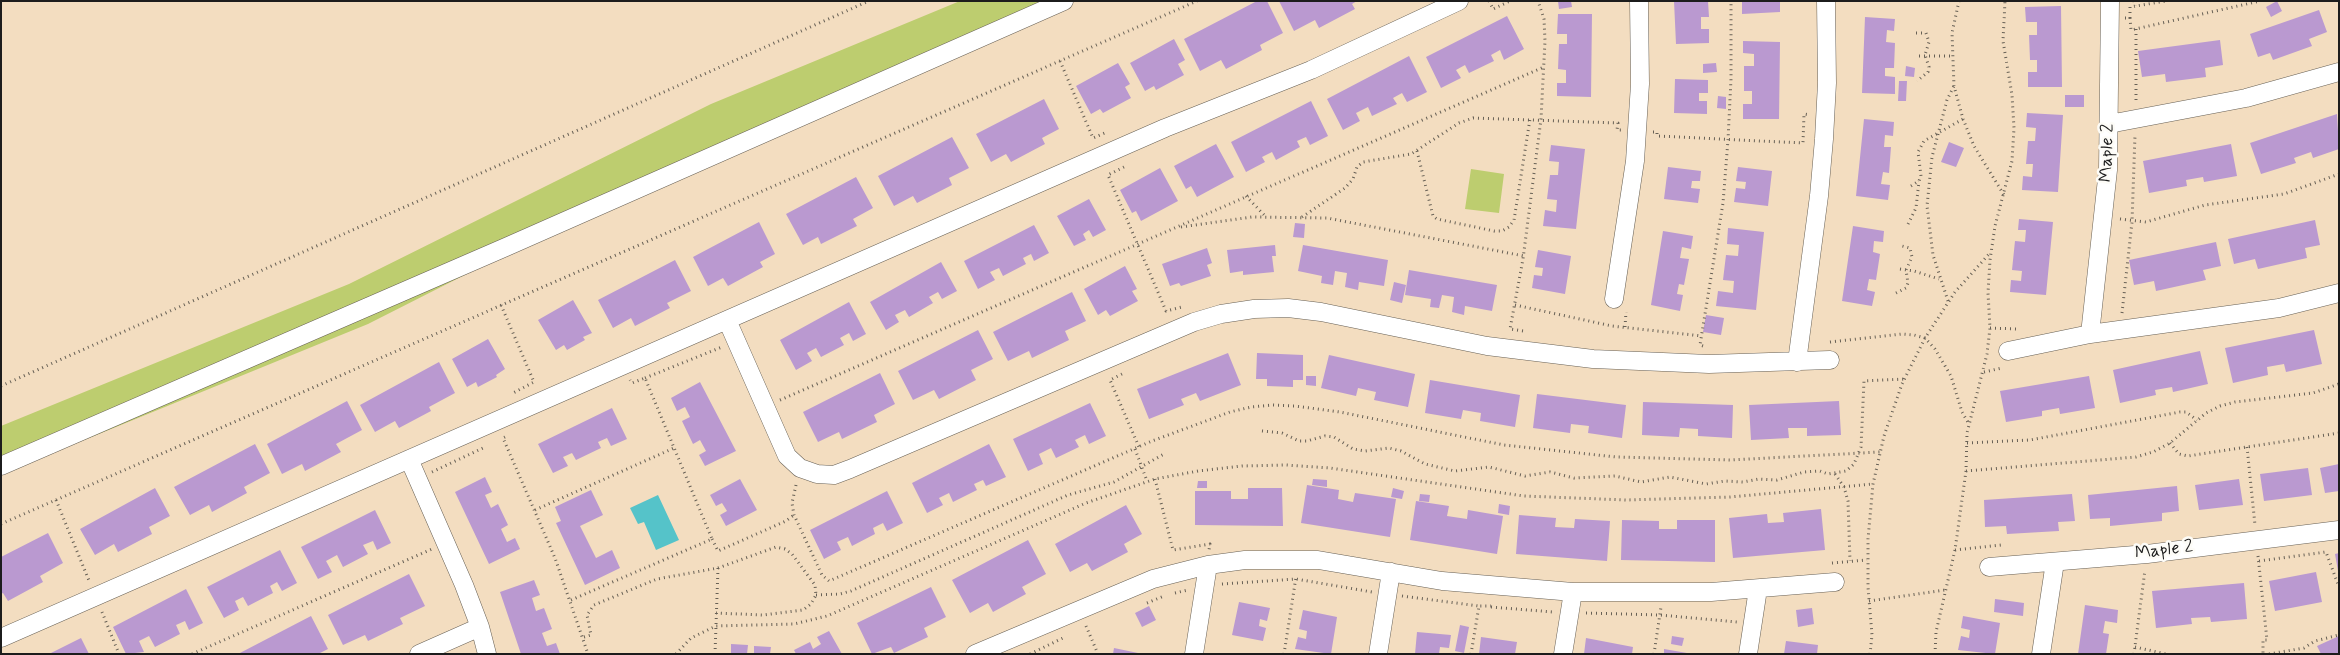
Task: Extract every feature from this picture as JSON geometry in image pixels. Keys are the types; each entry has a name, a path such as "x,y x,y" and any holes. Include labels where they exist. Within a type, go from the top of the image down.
{"street":[{"path":"1,466 497,251 937,55 1064,1"},
{"path":"1,638 1124,146 1311,70 1459,1"},
{"path":"1614,299 1632,190 1638,131 1640,75 1639,1"},
{"path":"1797,362 1819,196 1826,116 1826,1"},
{"name":"Maple 2","path":"2090,334 2104,216 2109,124 2110,1"},
{"path":"2109,124 2246,98 2339,72"},
{"path":"2008,352 2090,334 2279,308 2339,293"},
{"path":"727,320 787,456 800,468 817,474 834,475 1194,322 1221,314 1254,309 1288,308 1321,312 1440,337 1540,353 1593,359 1709,364 1830,360"},
{"path":"408,459 446,542 480,627 487,654"},
{"name":"Maple 2","path":"1989,567 2147,554 2339,530"},
{"path":"975,654 1153,579 1208,565 1245,560 1299,559 1354,564 1391,572 1494,587 1573,592 1663,593 1758,589 1835,582"},
{"path":"2041,654 2055,562"},
{"path":"1194,654 1208,565"},
{"path":"1378,654 1391,572"},
{"path":"1748,654 1758,589"},
{"path":"1563,654 1573,592"},
{"path":"419,654 480,627"}],"path":[{"path":"1,386 869,1"},
{"path":"1,524 1197,1"},
{"path":"1489,1 1493,9 1510,1"},
{"path":"1526,332 1510,329 1524,256 1542,119 1544,19 1538,1"},
{"path":"1709,364 1712,347 1700,345 1723,203 1731,79 1730,1"},
{"path":"1959,1 1952,33 1954,86 1963,119 1988,172 2004,196"},
{"path":"1935,654 1936,632 1955,550 1966,471 1969,424 1987,354 1991,253 1995,226 2012,161 2014,128 2012,95 2003,41 2005,1"},
{"path":"2134,1 2134,6"},
{"path":"2166,1 2130,7 2131,30 2260,1"},
{"path":"2110,19 2130,18"},
{"path":"2121,320 2132,222 2137,97 2136,29"},
{"path":"1916,33 1926,33 1929,42 1925,55 1929,67 1928,72 1917,81"},
{"path":"1919,56 1952,56"},
{"path":"1060,61 1093,138 1109,132"},
{"path":"764,407 1544,67"},
{"path":"1948,302 1939,279 1929,231 1927,206 1929,176 1947,100 1954,86"},
{"path":"1302,217 1345,188 1353,179 1357,167 1363,162 1404,156 1417,151 1459,123 1474,118 1618,123 1617,130 1657,132 1657,136 1803,143 1804,114 1826,116"},
{"path":"1417,151 1433,216 1437,219 1502,231 1509,227 1514,220 1530,119"},
{"path":"1908,224 1916,208 1921,176 1918,158 1920,146 1924,141 1963,119"},
{"path":"1124,146 1132,163 1108,175 1166,311 1187,306 1194,322"},
{"path":"2104,216 2132,222 2160,220 2205,205 2284,194 2339,174"},
{"path":"1921,176 1929,176"},
{"path":"1911,186 1919,180"},
{"path":"1246,196 1266,217"},
{"path":"1177,228 1266,217 1326,218 1524,256"},
{"path":"1896,293 1906,288 1908,283 1906,270 1912,252 1910,248 1902,246"},
{"path":"1870,654 1872,635 1869,600 1868,539 1873,484 1892,410 1925,338 1948,302 1991,253"},
{"path":"1900,269 1927,274 1939,279"},
{"path":"501,305 534,382 506,396 513,414"},
{"path":"1515,306 1612,326 1702,336"},
{"path":"1830,360 1829,342 1902,334 1925,338 1935,349 1951,376 1962,412 1969,424"},
{"path":"624,365 632,384 736,341"},
{"path":"1126,372 1110,380 1139,447"},
{"path":"646,378 718,551 786,521 794,515"},
{"path":"1262,430 1282,433 1299,441 1307,441 1325,436 1334,437 1353,449 1365,451 1389,448 1401,450 1425,464 1439,469 1454,470 1489,467 1516,476 1550,472 1574,478 1615,476 1641,482 1670,477 1706,484 1759,479 1777,480 1812,471 1835,474 1846,471 1854,464 1859,453 1864,381 1905,379"},
{"path":"1966,471 2136,457 2153,452 2170,443 2197,420 2220,406 2235,402 2313,392 2339,384"},
{"path":"800,468 792,503 794,515 825,579 833,580 1139,447 1230,412 1273,405 1340,412 1448,435 1570,453 1616,457 1730,460 1880,452"},
{"path":"1967,443 2046,438 2180,412 2186,412 2197,420"},
{"path":"2170,443 2179,454 2188,456 2339,433"},
{"path":"494,442 512,434"},
{"path":"503,438 571,600 588,654"},
{"path":"418,479 486,446"},
{"path":"534,510 674,448"},
{"path":"1135,449 1147,481"},
{"path":"816,595 828,596 851,590 1068,496 1114,482 1164,454"},
{"path":"676,654 691,638 716,626 794,624 827,616 1086,503 1147,481 1242,466 1286,465 1330,468 1524,496 1626,500 1730,497 1873,484"},
{"path":"1835,474 1844,487 1848,501 1850,561"},
{"path":"1155,479 1173,550 1210,544 1208,565"},
{"path":"56,500 119,654"},
{"path":"571,600 712,539"},
{"path":"192,654 446,542"},
{"path":"584,637 591,635 587,615 594,605 657,579 718,568 776,547 785,549 792,554 815,584 816,595 811,604 803,610 764,615 716,613"},
{"path":"2259,561 2326,552 2339,587"},
{"path":"2134,654 2147,554"},
{"path":"1284,654 1299,559"},
{"path":"715,654 718,568"},
{"path":"1139,606 1165,595 1204,587 1236,582 1296,579 1387,594 1479,606 1570,613 1660,615 1753,624"},
{"path":"1491,607 1494,587"},
{"path":"1869,600 1945,590"},
{"path":"1654,654 1663,593"},
{"path":"1471,654 1479,606"},
{"path":"1078,610 1098,654"},
{"path":"1078,630 1095,623"},
{"path":"1030,654 1070,634"},
{"path":"2269,654 2304,648 2315,641 2339,635"},
{"path":"2135,647 2166,654"}],"green space":[{"path":"960,1 1063,1 731,140 368,324 1,474 1,426 349,284 711,104"},
{"path":"1471,169 1504,174 1499,213 1465,209"}],"water":[{"path":"658,495 679,540 656,550 644,522 638,524 630,508"}],"building":[{"path":"1257,1 1267,1 1283,33 1260,45 1262,50 1226,69 1221,60 1200,71 1184,39"},
{"path":"1279,1 1357,1 1352,4 1355,9 1319,28 1315,20 1294,31"},
{"path":"1558,1 1571,1 1572,7 1559,9"},
{"path":"1674,1 1708,1 1709,17 1701,17 1701,29 1709,29 1709,43 1676,44"},
{"path":"1742,1 1780,1 1780,12 1742,14"},
{"path":"2277,1 2282,11 2271,17 2266,7"},
{"path":"2061,6 2062,87 2028,87 2028,72 2037,72 2037,60 2030,60 2029,35 2037,35 2037,22 2026,22 2025,7"},
{"path":"2319,10 2327,32 2309,39 2312,46 2273,60 2270,53 2258,57 2250,34"},
{"path":"1558,14 1592,14 1591,97 1557,96 1557,83 1566,83 1566,70 1558,69 1559,44 1567,44 1567,34 1557,34"},
{"path":"1507,16 1524,49 1504,60 1500,50 1491,55 1494,61 1469,73 1465,65 1456,70 1461,78 1441,88 1426,57"},
{"path":"1865,17 1895,19 1894,31 1887,30 1886,42 1895,43 1894,68 1885,68 1885,76 1895,77 1895,94 1862,93"},
{"path":"1174,39 1185,60 1178,64 1184,75 1156,90 1154,86 1145,91 1130,63"},
{"path":"2220,40 2223,65 2205,68 2206,77 2166,82 2165,74 2142,77 2138,51"},
{"path":"1743,41 1780,42 1779,119 1743,119 1743,104 1752,104 1752,91 1744,91 1744,66 1754,66 1754,54 1743,53"},
{"path":"1409,56 1427,92 1407,102 1402,93 1393,98 1397,104 1372,116 1368,107 1356,113 1360,121 1343,130 1327,99"},
{"path":"1118,63 1130,84 1125,87 1131,98 1103,113 1100,109 1091,114 1076,86"},
{"path":"1716,63 1717,72 1703,73 1703,64"},
{"path":"1906,66 1915,68 1914,77 1905,76"},
{"path":"1675,79 1708,80 1708,93 1699,93 1699,101 1707,101 1707,114 1674,113"},
{"path":"1899,81 1907,81 1906,101 1898,101"},
{"path":"2065,95 2084,95 2084,107 2065,107"},
{"path":"1718,96 1726,97 1726,109 1717,108"},
{"path":"1044,99 1059,129 1042,138 1045,144 1011,162 1006,154 991,162 976,134"},
{"path":"1311,101 1328,136 1310,145 1306,137 1297,141 1300,147 1276,160 1272,152 1262,157 1265,162 1246,172 1231,142"},
{"path":"2027,113 2063,115 2058,192 2022,190 2023,176 2032,177 2033,164 2026,164 2028,141 2035,141 2036,128 2026,127"},
{"path":"2337,114 2339,149 2313,158 2311,152 2294,158 2296,163 2261,174 2250,143"},
{"path":"1864,119 1894,122 1893,136 1885,135 1884,147 1891,147 1889,173 1883,172 1881,184 1890,185 1888,200 1856,196"},
{"path":"952,137 969,168 949,178 952,185 917,203 913,196 894,206 878,176"},
{"path":"1949,142 1964,148 1956,167 1941,162"},
{"path":"1216,144 1234,177 1197,197 1191,186 1186,189 1174,166"},
{"path":"2231,144 2237,176 2204,182 2203,177 2186,180 2187,186 2149,193 2143,161"},
{"path":"1551,145 1585,149 1576,229 1543,226 1545,210 1556,212 1557,200 1547,199 1550,175 1558,175 1559,162 1549,161"},
{"path":"1668,167 1701,171 1700,181 1692,181 1691,188 1700,189 1698,203 1664,199"},
{"path":"1738,167 1772,171 1768,206 1734,202 1736,188 1745,189 1746,182 1736,181"},
{"path":"1160,168 1178,201 1141,221 1136,211 1132,213 1120,190"},
{"path":"856,177 873,208 853,219 857,226 821,244 818,237 803,245 786,214"},
{"path":"1089,199 1106,230 1093,237 1089,230 1083,234 1086,240 1074,246 1057,216"},
{"path":"2019,219 2053,222 2046,295 2010,292 2011,280 2021,281 2022,271 2012,270 2015,241 2025,242 2026,230 2018,230"},
{"path":"2315,220 2320,245 2305,248 2307,258 2258,269 2255,259 2234,264 2228,239"},
{"path":"759,222 775,254 760,262 763,267 728,286 723,278 708,286 693,257"},
{"path":"1295,223 1305,224 1304,238 1293,237"},
{"path":"1034,225 1049,253 1034,261 1031,254 1023,258 1026,264 1003,276 999,268 990,272 995,280 978,289 964,261"},
{"path":"1853,226 1884,231 1883,242 1874,241 1873,252 1880,254 1876,280 1869,279 1867,290 1875,292 1872,306 1842,301"},
{"path":"1728,228 1764,232 1756,310 1716,306 1718,291 1733,293 1734,281 1723,280 1726,255 1738,256 1739,245 1727,244"},
{"path":"1663,231 1693,236 1691,249 1682,247 1680,258 1689,259 1684,285 1679,284 1677,294 1683,295 1680,311 1651,305"},
{"path":"2216,242 2221,266 2203,270 2206,280 2156,291 2154,281 2134,285 2129,260"},
{"path":"1275,245 1276,256 1272,256 1274,272 1243,275 1243,271 1230,273 1227,250"},
{"path":"1303,245 1388,260 1384,286 1359,282 1358,290 1345,287 1347,273 1335,271 1333,285 1321,283 1322,276 1298,271"},
{"path":"1207,248 1212,263 1207,265 1211,276 1181,286 1179,283 1170,286 1162,264"},
{"path":"1538,250 1571,256 1565,294 1532,288 1534,275 1542,276 1543,268 1535,267"},
{"path":"675,260 691,291 667,303 670,308 635,326 631,318 613,328 598,300"},
{"path":"941,262 957,291 942,299 938,292 929,297 933,303 909,317 905,310 895,315 899,322 886,330 870,302"},
{"path":"1125,266 1137,289 1132,291 1138,301 1110,316 1106,310 1098,315 1084,289"},
{"path":"1409,270 1497,285 1492,311 1465,306 1464,315 1452,312 1454,297 1442,295 1439,308 1430,307 1431,299 1405,295"},
{"path":"1394,282 1406,285 1402,303 1390,300"},
{"path":"1072,292 1086,321 1065,331 1069,340 1032,358 1029,351 1008,361 993,332"},
{"path":"573,300 592,333 583,337 585,340 567,350 564,345 556,350 538,320"},
{"path":"849,302 866,334 853,341 849,333 840,338 844,345 821,357 816,348 807,353 812,361 796,370 780,340"},
{"path":"1706,315 1724,318 1721,335 1703,332"},
{"path":"978,330 993,359 971,370 976,380 939,399 934,390 913,400 898,371"},
{"path":"2314,330 2322,364 2286,372 2284,364 2267,367 2268,375 2233,383 2225,348"},
{"path":"488,339 505,369 496,375 497,377 478,387 476,382 467,387 452,359"},
{"path":"2200,351 2208,384 2173,392 2172,387 2155,390 2156,395 2120,403 2113,370"},
{"path":"1228,353 1241,385 1200,401 1196,393 1181,399 1184,405 1149,419 1137,389"},
{"path":"1257,353 1303,355 1303,380 1293,380 1293,387 1267,386 1267,379 1256,379"},
{"path":"1329,355 1415,374 1408,407 1374,400 1376,392 1358,388 1356,396 1321,388"},
{"path":"439,362 455,393 429,407 431,411 399,428 395,421 375,432 360,405"},
{"path":"880,373 895,404 874,415 877,422 842,439 839,432 818,442 803,412"},
{"path":"1306,376 1316,376 1316,386 1306,385"},
{"path":"2089,376 2095,408 2060,414 2059,408 2042,411 2042,416 2006,422 2000,391"},
{"path":"1430,380 1520,395 1515,427 1480,421 1481,413 1463,410 1461,419 1425,413"},
{"path":"700,382 736,451 705,466 699,455 706,451 700,440 693,444 682,421 690,417 685,407 677,411 671,398"},
{"path":"1537,394 1626,405 1622,438 1588,433 1589,426 1571,424 1570,433 1533,428"},
{"path":"347,401 362,430 336,444 341,452 305,471 302,464 282,474 267,444"},
{"path":"1839,401 1841,435 1807,436 1807,428 1788,428 1789,438 1751,440 1749,405"},
{"path":"1643,402 1733,405 1732,438 1698,436 1698,429 1680,428 1679,437 1642,435"},
{"path":"1090,403 1106,436 1089,444 1085,435 1075,440 1079,447 1056,458 1051,448 1039,454 1043,464 1028,471 1013,439"},
{"path":"612,408 627,439 611,446 607,438 598,442 601,448 576,460 572,453 563,457 568,466 553,473 538,444"},
{"path":"255,444 270,473 244,487 247,493 212,512 209,505 190,515 174,487"},
{"path":"989,444 1006,477 986,486 983,480 974,484 977,490 953,502 949,493 939,498 943,505 927,513 912,483"},
{"path":"2339,464 2339,491 2325,493 2320,468"},
{"path":"2308,468 2312,495 2264,501 2260,474"},
{"path":"485,477 492,492 485,495 491,508 498,504 508,525 501,529 507,542 515,538 520,549 489,564 455,492"},
{"path":"740,479 757,510 726,526 720,515 727,511 722,503 716,506 710,495"},
{"path":"1313,479 1327,480 1327,487 1312,485"},
{"path":"2239,479 2243,505 2199,510 2195,485"},
{"path":"1198,481 1207,481 1207,488 1197,488"},
{"path":"1307,485 1339,490 1338,499 1353,502 1355,493 1396,499 1390,537 1301,523"},
{"path":"2177,486 2179,511 2162,513 2162,521 2110,526 2110,518 2090,519 2088,495"},
{"path":"155,488 170,516 149,527 152,534 118,552 114,544 95,555 80,529"},
{"path":"1248,488 1282,488 1283,526 1195,525 1195,491 1231,491 1231,499 1248,499"},
{"path":"1393,488 1404,491 1402,499 1391,497"},
{"path":"591,490 603,515 580,526 596,558 612,550 620,568 585,585 556,523 561,521 555,507"},
{"path":"887,491 903,523 887,531 883,523 873,528 875,534 852,546 848,537 837,542 841,550 824,559 810,530"},
{"path":"1420,494 1430,495 1429,502 1419,501"},
{"path":"2072,494 2075,521 2058,522 2059,531 2007,534 2006,526 1985,527 1984,500"},
{"path":"1416,501 1449,506 1447,516 1467,519 1468,510 1503,516 1497,554 1410,540"},
{"path":"1499,504 1510,506 1509,515 1498,513"},
{"path":"1126,505 1142,534 1124,544 1128,552 1092,571 1087,563 1070,572 1055,544"},
{"path":"1821,509 1825,550 1733,558 1729,518 1767,514 1768,523 1784,522 1783,513"},
{"path":"375,510 391,543 377,550 373,541 363,545 368,554 343,567 337,555 326,561 332,572 318,579 301,547"},
{"path":"1519,515 1556,518 1555,527 1574,528 1575,519 1610,521 1607,561 1516,554"},
{"path":"1622,520 1659,521 1659,529 1677,529 1677,520 1715,520 1715,562 1621,560"},
{"path":"48,533 63,563 40,576 43,582 8,601 3,593 1,594 1,557"},
{"path":"1028,540 1046,574 1022,587 1026,594 993,612 988,603 970,613 952,580"},
{"path":"280,550 297,583 282,591 277,582 270,586 273,593 248,606 243,597 235,601 239,610 224,618 207,587"},
{"path":"2339,553 2339,571 2338,571 2335,554"},
{"path":"2316,572 2322,602 2275,611 2269,581"},
{"path":"409,574 425,606 400,618 403,624 368,641 365,635 343,645 328,615"},
{"path":"534,580 540,595 532,598 536,611 544,608 552,629 542,633 547,646 556,643 560,654 521,654 500,592"},
{"path":"2244,583 2247,619 2211,622 2210,617 2191,618 2192,624 2156,628 2152,591"},
{"path":"931,587 946,617 924,628 928,637 894,653 891,647 872,654 857,623"},
{"path":"186,589 203,623 189,630 185,621 176,625 180,634 155,647 149,636 139,641 144,652 126,654 113,627"},
{"path":"1995,599 2024,603 2023,616 1994,612"},
{"path":"1239,602 1270,608 1267,621 1260,619 1259,626 1266,628 1263,641 1232,635"},
{"path":"2085,605 2118,610 2117,623 2105,621 2103,633 2109,634 2106,654 2078,654"},
{"path":"1149,606 1156,620 1142,627 1135,613"},
{"path":"1812,608 1814,624 1798,627 1796,610"},
{"path":"1303,610 1337,617 1331,654 1295,649 1298,637 1306,639 1307,631 1299,629"},
{"path":"311,616 328,649 318,654 238,654"},
{"path":"1963,616 2000,623 1995,654 1958,650 1961,636 1969,638 1970,630 1961,628"},
{"path":"1460,625 1469,627 1464,653 1455,651"},
{"path":"829,631 842,654 796,654 794,650 810,642 813,649 821,644 817,637"},
{"path":"1417,632 1451,635 1449,648 1440,647 1439,654 1415,654"},
{"path":"1672,636 1684,638 1682,646 1671,644"},
{"path":"2339,636 2339,654 2321,654 2317,646"},
{"path":"1481,637 1517,642 1515,654 1479,654"},
{"path":"81,638 89,654 49,654"},
{"path":"1586,638 1633,647 1632,654 1584,654"},
{"path":"1786,641 1818,645 1817,654 1784,654"},
{"path":"731,644 748,645 747,654 731,654"},
{"path":"754,646 771,647 770,654 754,654"},
{"path":"1114,648 1138,653 1138,654 1113,654"},
{"path":"1664,649 1687,653 1687,654 1664,654"}]}
